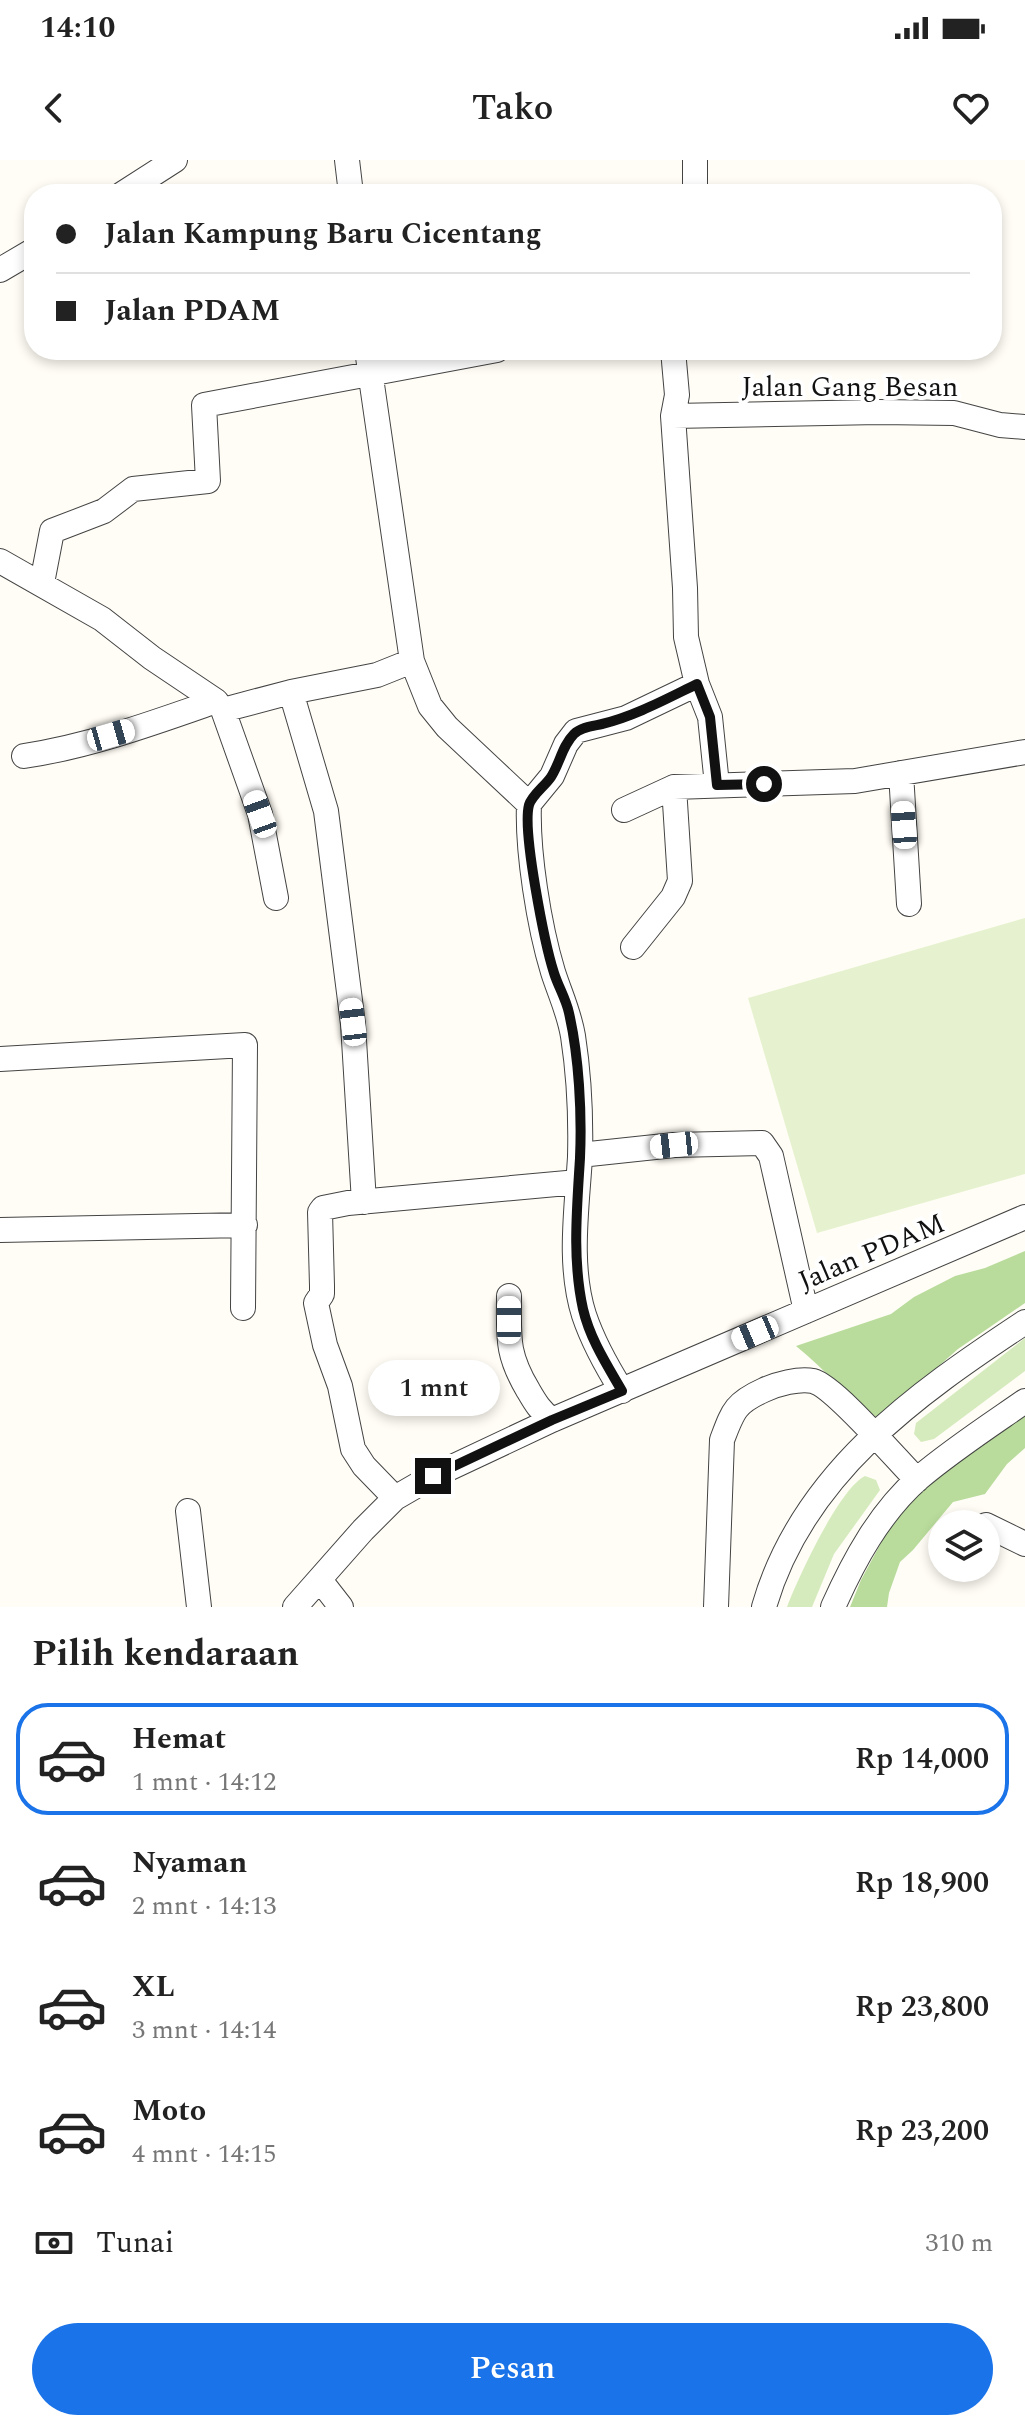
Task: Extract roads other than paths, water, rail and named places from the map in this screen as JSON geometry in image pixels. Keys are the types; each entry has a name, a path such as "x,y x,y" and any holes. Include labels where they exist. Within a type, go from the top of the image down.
{"street":[{"path":"138,184 175,160"},
{"path":"347,160 350,184"},
{"path":"695,160 695,184"},
{"path":"0,270 24,256"},
{"path":"42,583 52,531 104,511 133,489 208,481 204,405 368,362 390,360"},
{"path":"674,360 677,395 673,416 686,637 697,684 710,717 717,785"},
{"path":"368,362 412,661 430,706 447,727 529,804"},
{"name":"Jalan Gang Besan","path":"673,416 954,413 1000,425 1025,427"},
{"path":"0,561 102,619 219,705 260,814 276,898"},
{"path":"24,756 61,750 219,705 377,675 412,661"},
{"path":"622,1391 598,1350 584,1313 578,1280 576,1211 580,1155 574,1040 569,1009 554,972 533,870 529,804 552,776 566,744 576,731 626,718 697,684"},
{"path":"291,692 326,811 353,1024 364,1202"},
{"path":"624,810 674,787 855,781 1025,752"},
{"path":"901,773 909,904"},
{"path":"633,947 673,897 680,881 674,787"},
{"path":"0,1059 245,1045 243,1308"},
{"path":"580,1155 674,1145 762,1143 771,1156 806,1311"},
{"path":"395,1498 364,1466 353,1449 340,1386 325,1345 316,1303 322,1286 320,1212 327,1207 364,1202 578,1182"},
{"name":"Jalan PDAM","path":"295,1607 395,1498 433,1476 552,1420 1025,1217"},
{"path":"0,1230 245,1225"},
{"path":"509,1296 508,1343 513,1365 540,1411 552,1420"},
{"path":"764,1607 788,1544 829,1485 872,1435 1025,1322"},
{"path":"716,1607 722,1440 730,1418 742,1400 776,1384 814,1381 843,1401 917,1480"},
{"path":"833,1607 854,1562 880,1521 917,1480 1025,1401"},
{"path":"188,1511 199,1607"},
{"path":"1000,1532 1025,1544"},
{"path":"320,1580 341,1607"}]}
